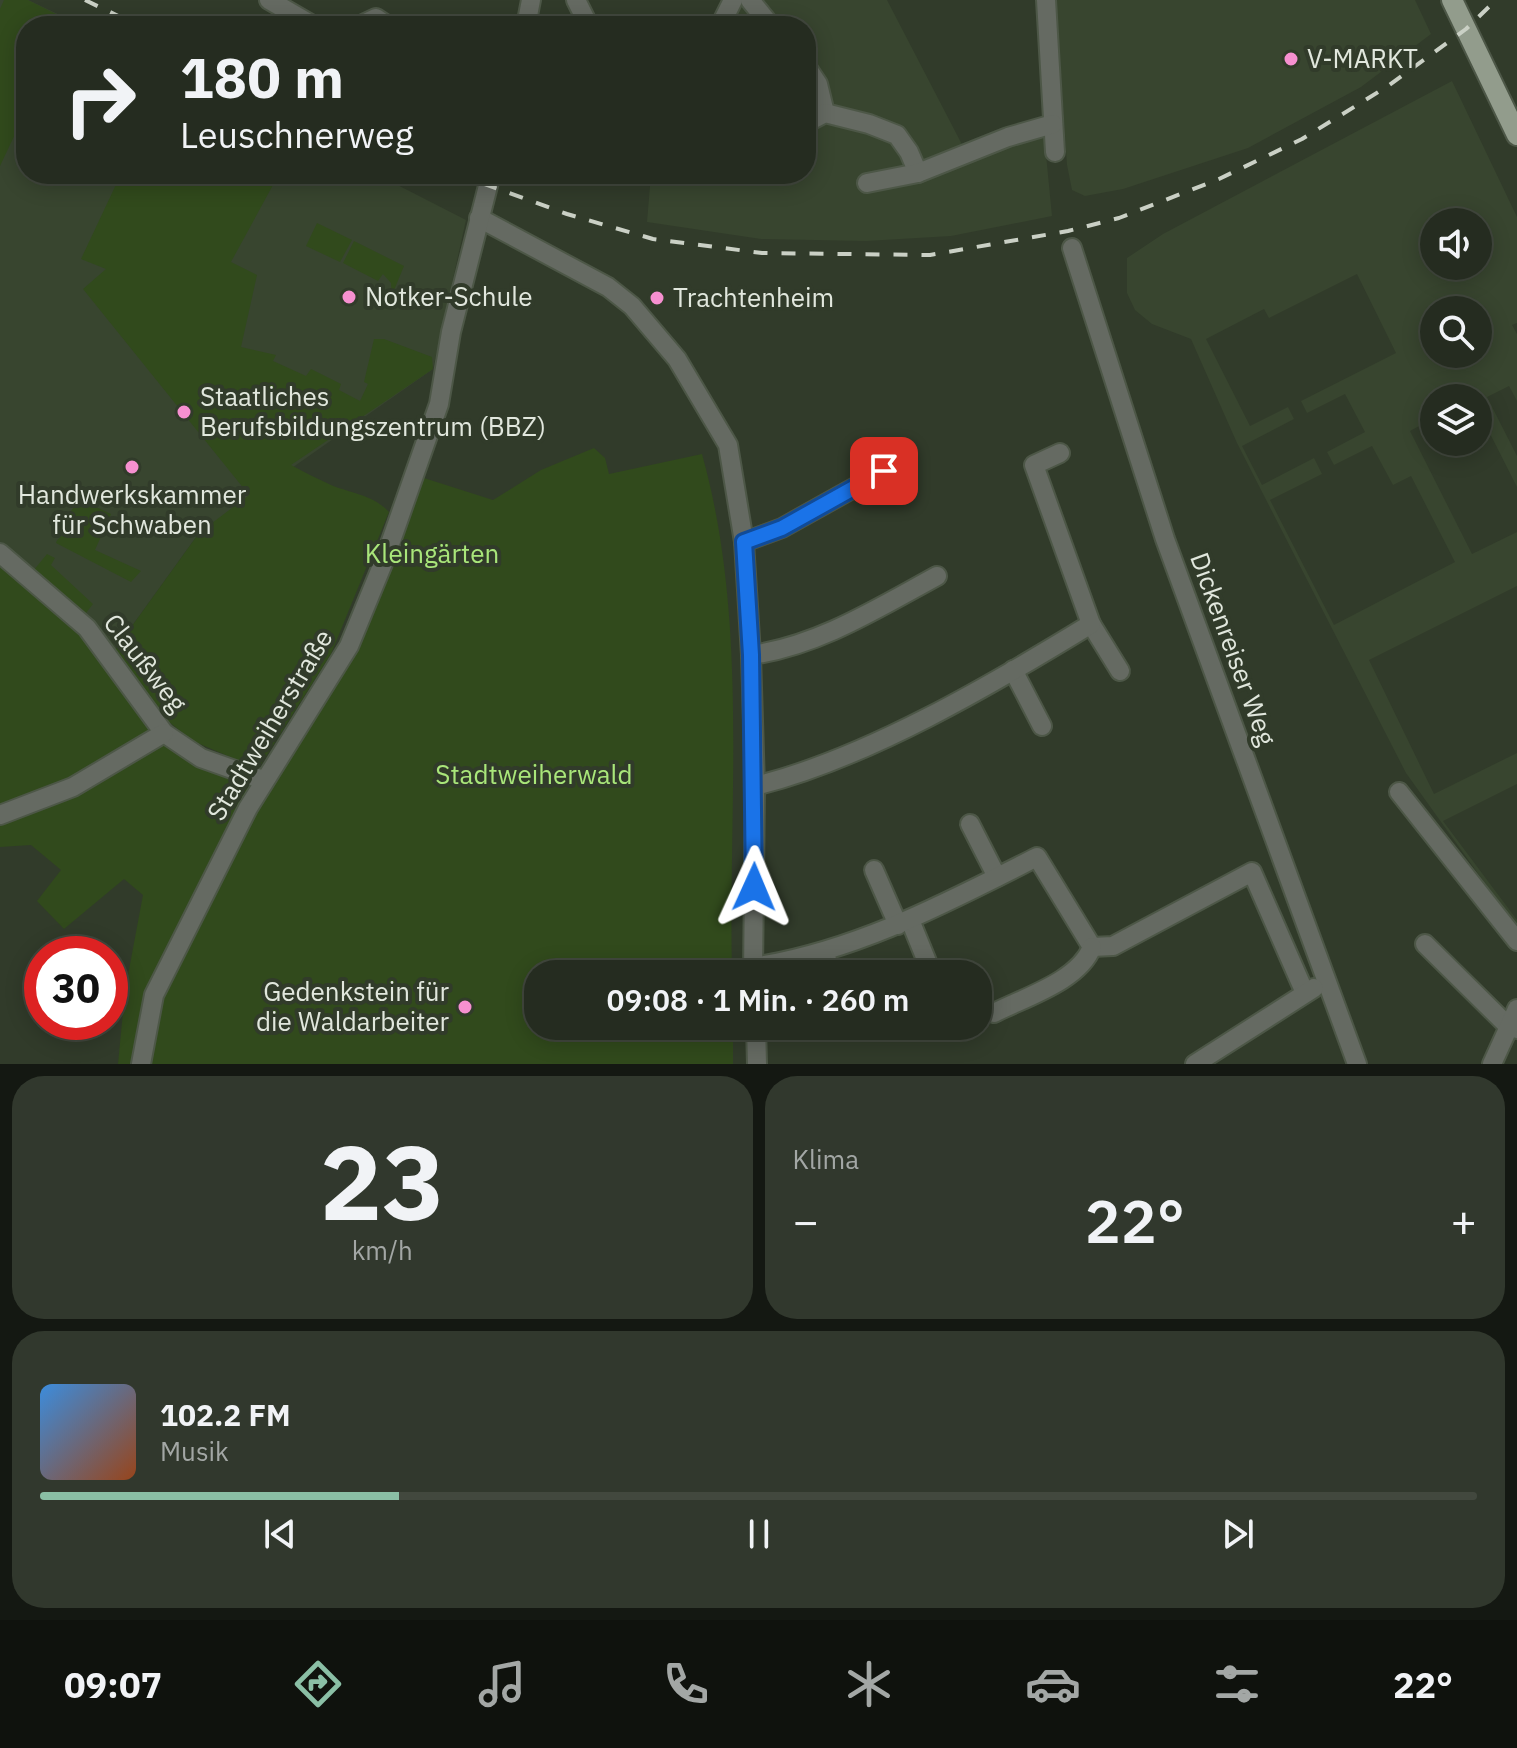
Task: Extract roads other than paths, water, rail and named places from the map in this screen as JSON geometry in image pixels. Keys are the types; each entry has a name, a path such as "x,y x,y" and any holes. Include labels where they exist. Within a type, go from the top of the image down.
{"main road":[{"path":"1452,0 1517,135"}],"street":[{"path":"269,0 297,16"},
{"path":"750,0 763,16"},
{"path":"1046,0 1055,152"},
{"path":"816,81 825,113"},
{"path":"816,118 825,113 897,135 918,173"},
{"path":"867,183 918,173 996,141 1053,124"},
{"name":"Stadtweiherstraße","path":"141,1064 154,995 263,780 342,658 384,561 439,404 451,332 488,184"},
{"path":"479,218 608,287 655,330 677,359 728,445 744,542 751,655 755,786 753,960"},
{"name":"Dickenreiser Weg","path":"1072,248 1165,539 1357,1064"},
{"path":"1060,453 1034,465 1091,624 1120,671"},
{"path":"744,542 782,528 884,471"},
{"name":"Claußweg","path":"0,553 87,628 164,733 201,758 263,780"},
{"path":"751,655 783,651 820,636 937,576"},
{"path":"755,786 802,773 859,748 1013,670 1091,624"},
{"path":"1013,670 1042,726"},
{"path":"0,815 73,787 164,733"},
{"path":"1399,792 1517,941"},
{"path":"970,824 997,877"},
{"path":"795,960 825,953 904,922 1037,857 1092,947"},
{"path":"874,870 924,960"},
{"path":"1092,947 1113,946 1252,872 1305,993"},
{"path":"1425,944 1514,1021 1492,1064"},
{"path":"994,1013 1068,975 1086,962 1092,947"},
{"path":"825,953 827,960"},
{"path":"1195,1064 1327,980"},
{"path":"756,1040 757,1064"}],"railway":[{"path":"85,0 118,16"},
{"path":"484,184 567,214 653,239 762,253 930,255 1068,231 1119,218 1219,179 1302,139 1388,86 1466,29 1496,0"}],"place":[{"name":"V-MARKT","path":"1291,59"},
{"name":"Notker-Schule","path":"349,297"},
{"name":"Trachtenheim","path":"657,298"},
{"name":"Staatliches Berufsbildungszentrum (BBZ)","path":"184,412"},
{"name":"Handwerkskammer für Schwaben","path":"132,467"},
{"name":"Gedenkstein für die Waldarbeiter","path":"465,1007"}],"park label":[{"name":"Kleingärten","path":"432,554"},
{"name":"Stadtweiherwald","path":"534,775"}]}
